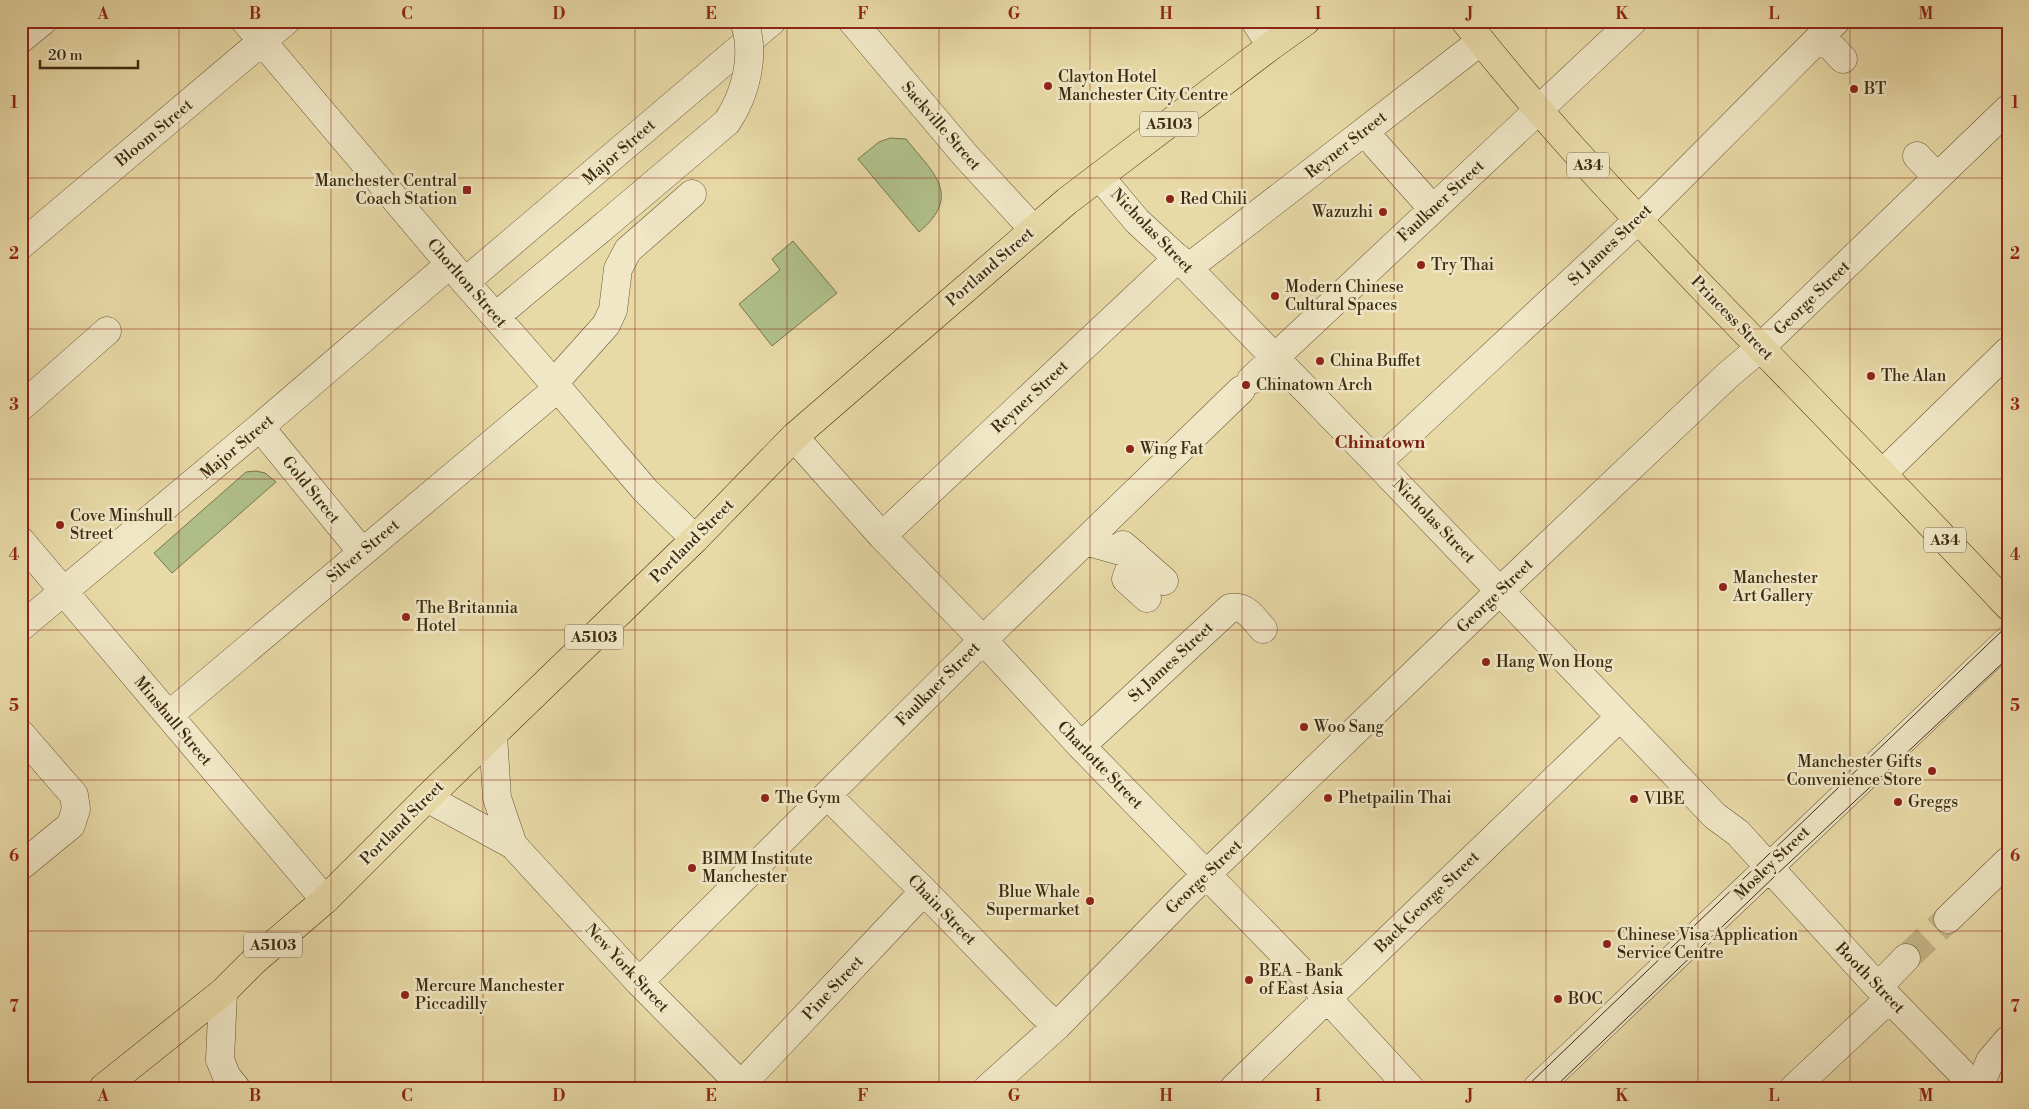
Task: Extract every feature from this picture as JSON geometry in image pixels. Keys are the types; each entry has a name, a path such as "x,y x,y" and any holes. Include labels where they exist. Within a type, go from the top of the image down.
{"main road":[{"name":"Portland Street","path":"103,1088 223,992 254,961 325,900 426,798 695,540 794,437 1033,229 1270,46 1306,21"},
{"name":"Princess Street","path":"1473,31 1538,110 1638,220 2008,606"}],"street":[{"path":"21,39 43,21"},
{"name":"Bloom Street","path":"21,245 254,31 286,21"},
{"path":"496,316 727,122 737,107 746,79 748,40 744,21"},
{"name":"Major Street","path":"21,627 260,428 772,21"},
{"name":"Sackville Street","path":"852,21 965,155 1033,229"},
{"path":"1255,21 1270,46"},
{"name":"Faulkner Street","path":"639,982 983,640 1246,385 1632,21"},
{"path":"1829,29 1843,59"},
{"name":"St James Street","path":"1378,463 1638,220 1829,29"},
{"name":"Chorlton Street","path":"254,31 457,273 645,490 695,540"},
{"name":"Reyner Street","path":"882,536 1183,263 1473,31"},
{"name":"George Street","path":"988,1088 1057,1026 1206,875 1501,590 1721,382 1760,348 2008,109"},
{"path":"1376,145 1433,209"},
{"path":"1917,156 1937,177"},
{"name":"Nicholas Street","path":"1100,176 1137,221 1183,263 1276,358 1501,590 1620,717 1716,816 1738,833 1768,867"},
{"name":"Silver Street","path":"169,715 556,385 606,325 613,310 618,269 628,250 692,194"},
{"path":"21,407 107,332"},
{"path":"1882,473 2008,351"},
{"name":"Gold Street","path":"260,428 362,552"},
{"name":"Charlotte Street","path":"794,437 882,536 983,640 1081,746 1327,998 1410,1088"},
{"path":"1093,534 1135,555 1155,590"},
{"name":"Minshull Street","path":"21,541 325,900"},
{"name":"St James Street","path":"1081,746 1230,608 1238,606 1245,609 1263,628"},
{"name":"Mosley Street","path":"1538,1088 2008,640"},
{"name":"Back George Street","path":"1234,1088 1620,717"},
{"path":"21,734 74,795 76,809 71,824 21,866"},
{"name":"New York Street","path":"493,735 497,798 513,845"},
{"name":"Chain Street","path":"827,795 1057,1026"},
{"name":"New York Street","path":"426,798 513,845 639,982 743,1086"},
{"path":"1948,918 2008,861"},
{"name":"Booth Street","path":"1768,867 1884,993 1961,1072 1972,1088"},
{"name":"Pine Street","path":"743,1086 924,891"},
{"path":"1794,1088 1884,993 1906,958"},
{"path":"223,992 220,1060 227,1077 236,1088"},
{"path":"1979,1088 1990,1061 2008,1040"},
{"path":"125,1088 142,1058"}],"green space":[{"path":"890,138 906,139 926,163 939,184 941,195 939,207 932,219 919,232 858,159 879,142"},
{"path":"793,241 837,293 772,346 739,304 780,270 772,259"},
{"path":"256,471 265,473 276,482 172,573 154,553 246,472"}],"tunnel":[{"path":"1906,958 1948,919"}],"tram line":[{"path":"1525,1088 2008,625"},
{"path":"1554,1088 1775,876 2008,658"}],"place":[{"name":"Clayton Hotel Manchester City Centre","path":"1048,86"},
{"name":"BT","path":"1854,89"},
{"name":"Manchester Central Coach Station","path":"467,190"},
{"name":"Red Chili","path":"1170,199"},
{"name":"Wazuzhi","path":"1383,212"},
{"name":"Try Thai","path":"1421,265"},
{"name":"Modern Chinese Cultural Spaces","path":"1275,296"},
{"name":"China Buffet","path":"1320,361"},
{"name":"The Alan","path":"1871,376"},
{"name":"Chinatown Arch","path":"1246,385"},
{"name":"Wing Fat","path":"1130,449"},
{"name":"Cove Minshull Street","path":"60,525"},
{"name":"Manchester Art Gallery","path":"1723,587"},
{"name":"The Britannia Hotel","path":"406,617"},
{"name":"Hang Won Hong","path":"1486,662"},
{"name":"Woo Sang","path":"1304,727"},
{"name":"Manchester Gifts Convenience Store","path":"1932,771"},
{"name":"The Gym","path":"765,798"},
{"name":"Phetpailin Thai","path":"1328,798"},
{"name":"V1BE","path":"1634,799"},
{"name":"Greggs","path":"1898,802"},
{"name":"BIMM Institute Manchester","path":"692,868"},
{"name":"Blue Whale Supermarket","path":"1090,901"},
{"name":"Chinese Visa Application Service Centre","path":"1607,944"},
{"name":"BEA - Bank of East Asia","path":"1249,980"},
{"name":"Mercure Manchester Piccadilly","path":"405,995"},
{"name":"BOC","path":"1558,999"}],"district":[{"name":"Chinatown","path":"1380,442"}]}
